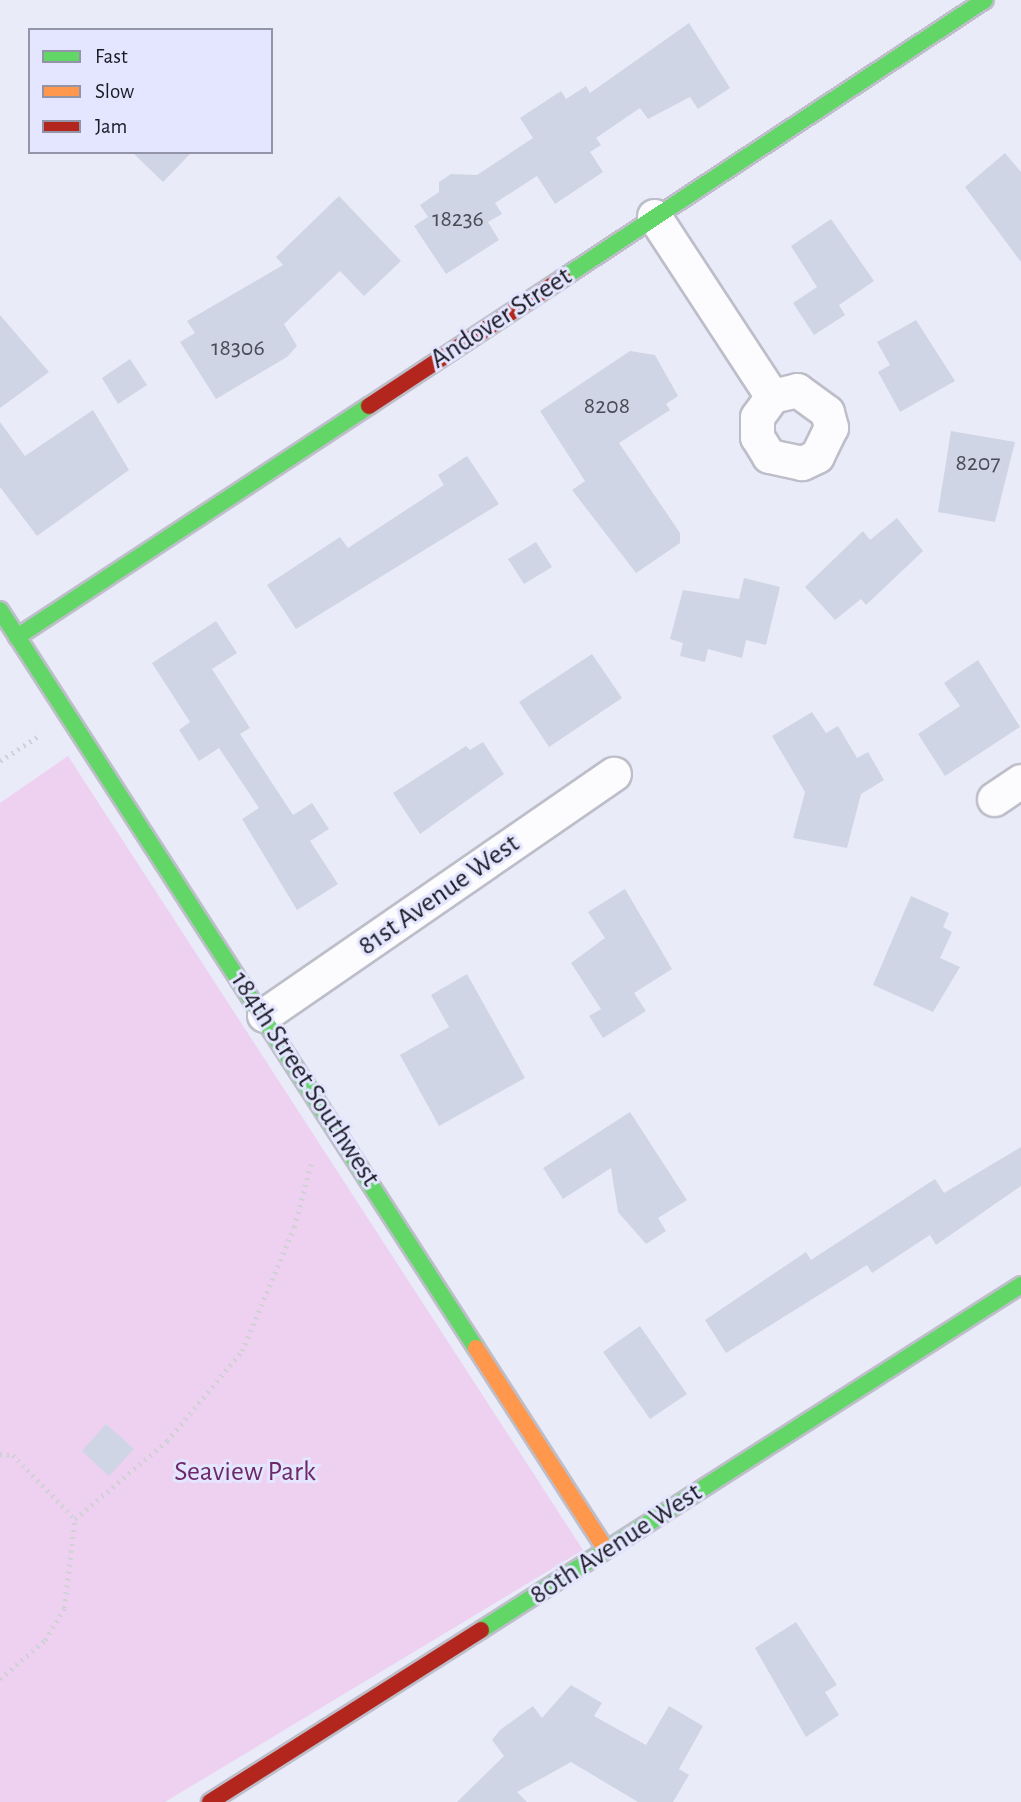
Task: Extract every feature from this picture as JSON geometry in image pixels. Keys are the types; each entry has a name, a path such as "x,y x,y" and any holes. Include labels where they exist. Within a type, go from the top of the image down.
{"street":[{"name":"Andover Street","path":"17,636 985,0"},
{"path":"654,216 772,396"},
{"name":"184th Street Southwest","path":"0,610 264,1015 606,1550"},
{"name":"81st Avenue West","path":"264,1015 614,774"},
{"name":"80th Avenue West","path":"210,1802 1021,1285"}],"path":[{"path":"0,761 69,717"},
{"path":"0,1679 45,1640 64,1608 75,1519 167,1441 242,1351 295,1227 325,1110"},
{"path":"0,1454 13,1455 75,1519"}],"green space":[{"name":"Seaview Park","path":"68,756 583,1550 165,1802 0,1802 0,803"}],"building":[{"path":"689,23 730,88 698,109 690,97 648,119 640,108 596,138 601,145 590,152 603,172 555,204 537,176 495,203 502,214 488,222 499,240 446,274 414,226 428,217 420,205 439,192 439,182 451,174 477,175 533,138 520,118 561,91 566,99 586,86 590,93"},
{"path":"1005,153 1021,172 1021,262 965,187"},
{"path":"134,154 190,154 163,182"},
{"path":"339,196 401,261 364,296 340,271 284,324 297,346 287,357 216,399 180,342 195,333 187,321 283,265 276,257"},
{"path":"831,219 874,281 839,305 845,315 814,335 793,303 817,287 791,246"},
{"path":"0,315 49,372 0,408"},
{"path":"916,320 955,381 900,412 878,372 890,365 877,342"},
{"path":"630,351 655,355 678,396 666,404 670,410 619,443 680,533 680,543 636,573 572,490 585,481 540,411"},
{"path":"130,359 147,385 118,404 102,378"},
{"path":"93,410 129,470 37,536 0,487 0,422 25,456"},
{"path":"951,431 1015,442 995,522 938,512"},
{"path":"467,456 499,504 296,629 267,585 340,537 348,548 444,485 438,475"},
{"path":"897,518 923,551 866,605 861,599 835,620 805,587 863,531 870,540"},
{"path":"536,542 552,567 524,584 508,559"},
{"path":"744,578 780,587 766,645 746,640 742,658 708,649 705,662 680,656 683,643 670,639 683,590 739,599"},
{"path":"216,621 237,653 212,669 250,728 240,734 293,815 312,803 329,829 310,841 338,884 297,910 242,819 259,808 219,748 199,761 179,730 190,722 152,663"},
{"path":"592,654 622,698 549,747 519,702"},
{"path":"978,660 1020,727 945,776 918,734 960,706 944,683"},
{"path":"812,712 826,733 838,726 857,758 868,752 884,780 861,794 847,848 793,838 805,792 772,736"},
{"path":"483,742 504,774 420,834 393,793 466,746 470,750"},
{"path":"625,889 672,969 634,993 646,1011 603,1038 589,1016 601,1009 571,963 605,938 588,912"},
{"path":"911,896 949,913 943,927 952,932 940,958 960,967 933,1012 873,985"},
{"path":"467,974 525,1078 439,1126 400,1055 449,1027 431,995"},
{"path":"630,1112 687,1200 658,1218 666,1231 646,1244 618,1212 611,1168 563,1199 543,1168"},
{"path":"1021,1147 1021,1186 936,1245 930,1235 872,1273 867,1265 726,1353 705,1320 806,1252 811,1260 935,1179 944,1193"},
{"path":"640,1326 687,1394 650,1419 603,1352"},
{"path":"106,1424 134,1449 109,1476 82,1451"},
{"path":"796,1622 837,1685 825,1692 839,1715 806,1737 755,1648"},
{"path":"571,1685 602,1703 594,1716 646,1745 669,1706 703,1726 679,1769 689,1775 673,1802 638,1802 571,1762 517,1792 527,1802 457,1802 504,1756 492,1740 500,1730 533,1706 542,1718"}],"traffic: fast":[{"path":"563,278 985,0"},
{"path":"17,637 369,406"},
{"path":"0,610 476,1348"},
{"path":"481,1630 1021,1285"}],"traffic: slow":[{"path":"476,1348 606,1550"}],"traffic: jam":[{"path":"369,406 563,278"},
{"path":"210,1802 481,1630"}]}
